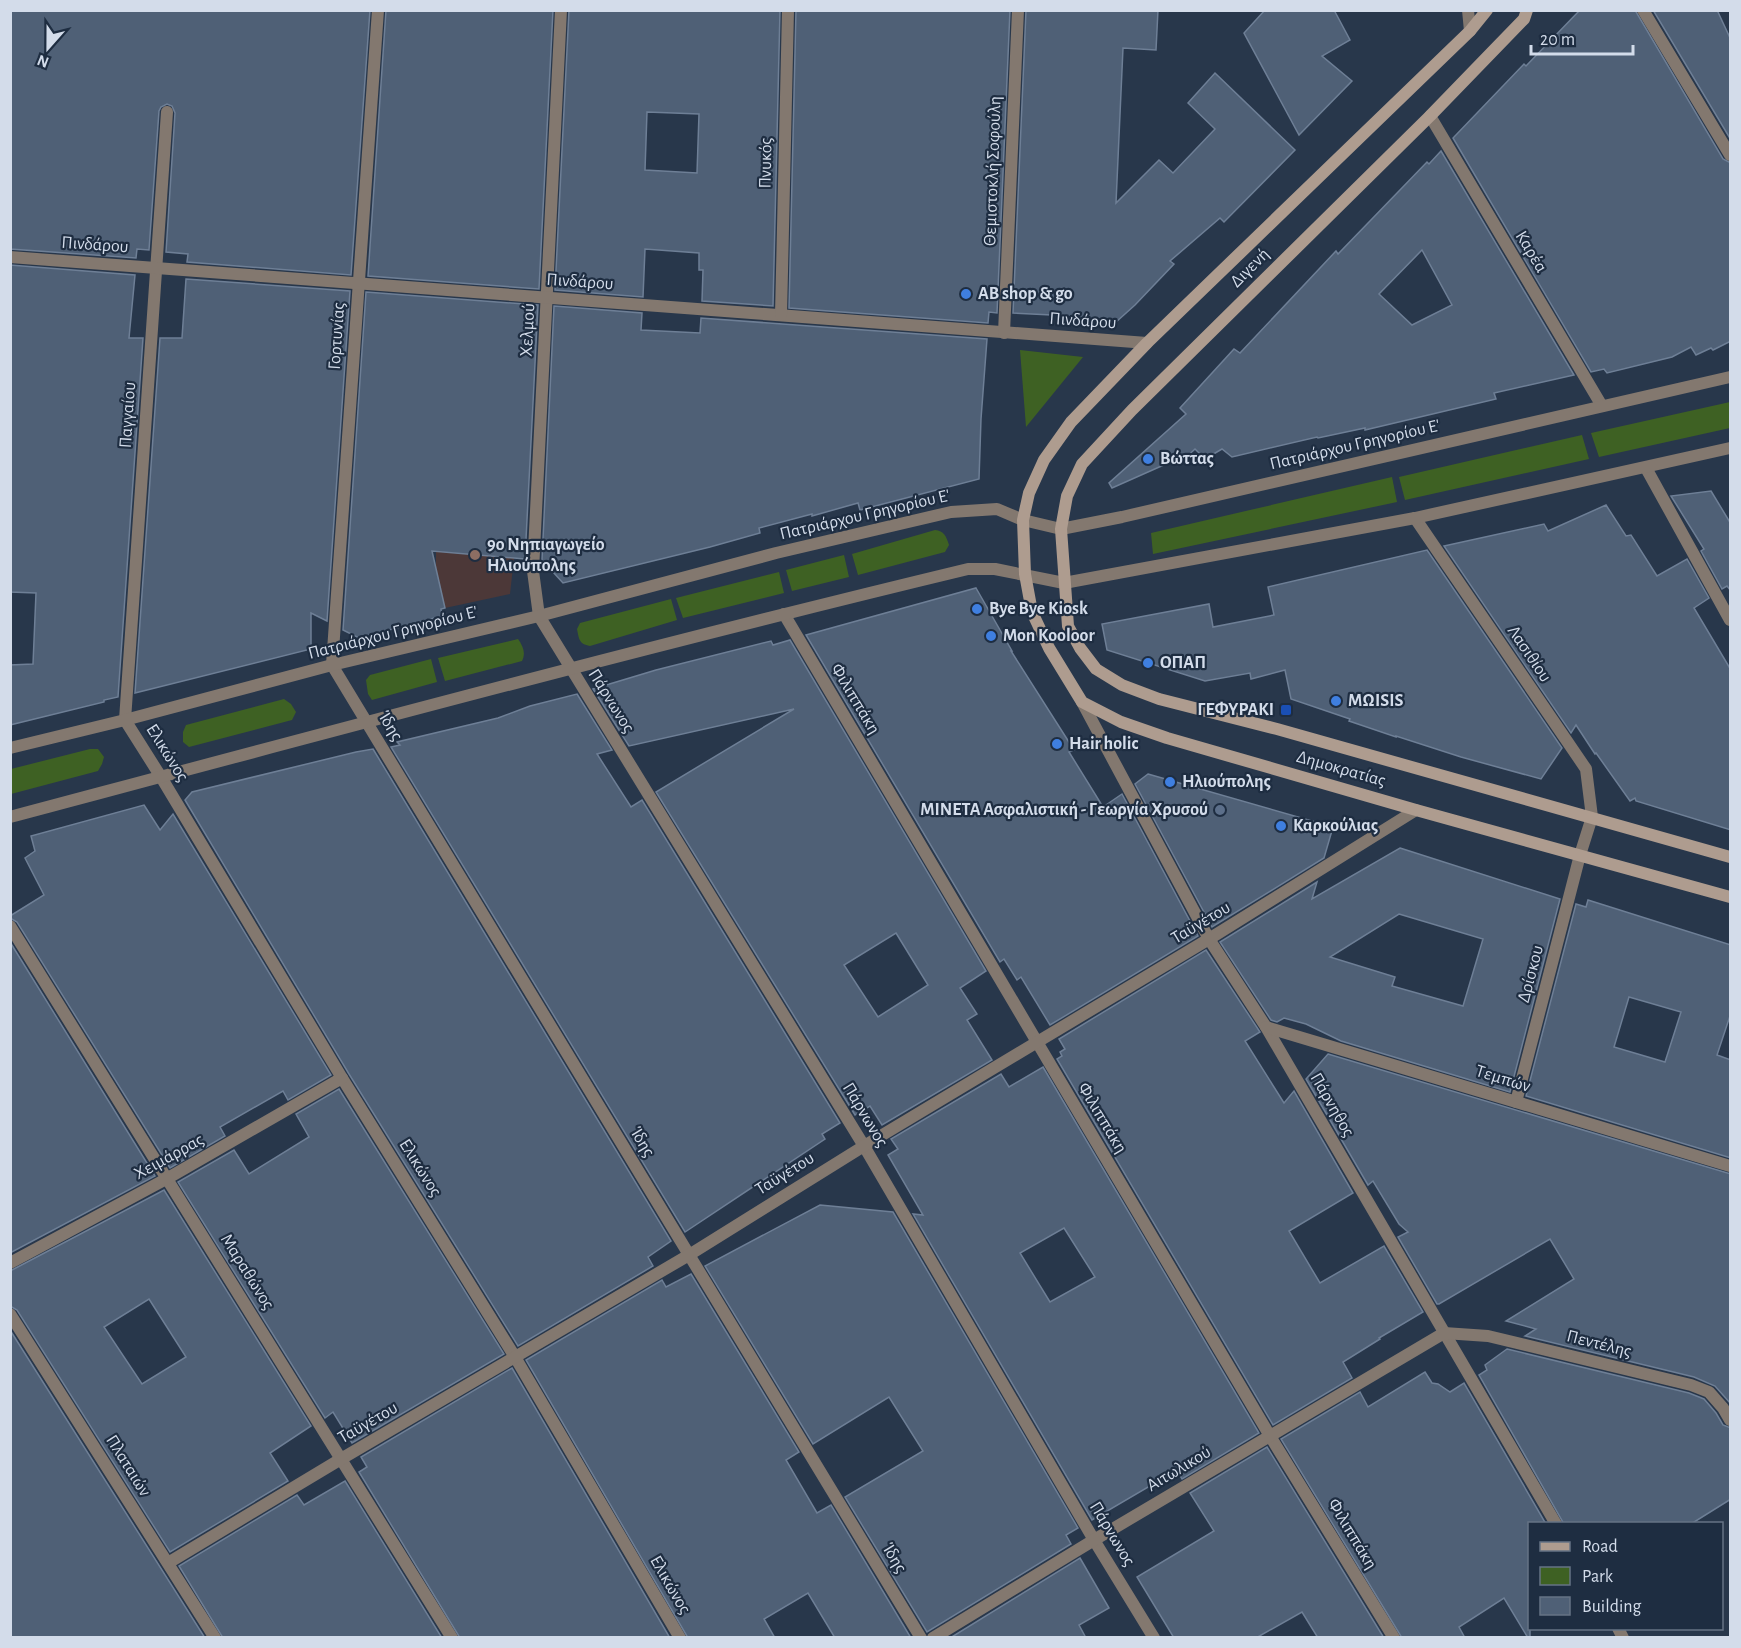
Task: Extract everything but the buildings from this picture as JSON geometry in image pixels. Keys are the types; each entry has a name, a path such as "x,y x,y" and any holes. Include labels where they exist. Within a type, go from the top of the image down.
{"street":[{"name":"Γορτυνίας","path":"332,665 378,10"},
{"name":"Χελμού","path":"538,616 533,571 561,10"},
{"name":"Πνυκός","path":"781,315 788,10"},
{"name":"Θεμιστοκλή Σοφούλη","path":"1004,333 1018,10"},
{"path":"1468,10 1470,31"},
{"name":"Διγενή","path":"1025,574 1023,520 1029,493 1044,460 1061,434 1147,344 1470,31 1487,10"},
{"name":"Διγενή","path":"1064,583 1061,529 1067,496 1082,464 1102,441 1430,116 1524,19 1527,10"},
{"path":"1643,10 1731,155"},
{"name":"Παγγαίου","path":"125,720 167,112"},
{"name":"Καρέα","path":"1430,116 1602,406"},
{"name":"Πινδάρου","path":"10,257 1147,344"},
{"name":"Πατριάρχου Γρηγορίου Ε'","path":"10,748 332,665 538,616 776,553 951,512 997,509 1023,520 1061,529 1731,377"},
{"path":"10,817 570,668 968,569 995,569 1064,583 1415,518 1731,448"},
{"path":"1646,468 1731,620"},
{"name":"Λασιθίου","path":"1415,518 1586,770 1592,817"},
{"path":"1025,574 1032,612 1049,648 1082,702"},
{"name":"Δημοκρατίας","path":"1064,583 1068,626 1076,641 1096,669 1122,686 1159,699 1277,729 1731,857"},
{"name":"Φιλιππάκη","path":"784,614 1270,1436 1394,1638"},
{"name":"Πάρνωνος","path":"538,616 864,1146 1094,1540 1154,1638"},
{"name":"Ίδης","path":"332,665 921,1638"},
{"name":"Δημοκρατίας","path":"1082,702 1121,722 1167,738 1731,897"},
{"name":"Πάρνηθος","path":"1082,702 1209,939 1266,1027 1555,1522"},
{"name":"Ελικώνος","path":"125,720 342,1078 515,1357 680,1638"},
{"name":"Ταϋγέτου","path":"168,1563 689,1255 864,1146 1209,939 1416,810"},
{"name":"Δρίσκου","path":"1516,1102 1580,855 1592,817"},
{"name":"Μαραθώνος","path":"10,926 452,1638"},
{"name":"Τεμπών","path":"1266,1027 1731,1166"},
{"name":"Χειμάρρας","path":"10,1263 168,1179 342,1078"},
{"name":"Πλαταιών","path":"10,1314 215,1638"},
{"name":"Πεντέλης","path":"1444,1333 1488,1336 1691,1385 1710,1392 1731,1420"},
{"name":"Αιτωλικού","path":"933,1638 1444,1333"}],"shaded area":[{"path":"436,551 514,558 510,594 445,608 436,571"}],"green space":[{"path":"1020,350 1083,357 1026,427"},
{"path":"1730,402 1730,428 1599,457 1591,433"},
{"path":"1582,435 1589,459 1405,500 1399,477"},
{"path":"1392,477 1397,502 1153,554 1151,533"},
{"path":"935,530 943,533 947,539 949,545 945,552 858,575 852,554"},
{"path":"844,555 849,577 792,591 786,570"},
{"path":"779,572 784,593 683,618 676,598"},
{"path":"671,599 677,620 590,646 584,644 579,638 577,629 580,623"},
{"path":"518,639 524,655 522,661 445,681 438,658"},
{"path":"431,659 437,682 372,700 368,694 366,680 370,675"},
{"path":"284,699 296,712 292,720 189,747 183,742 186,725"},
{"path":"98,749 104,757 98,771 11,794 11,769"}],"place":[{"name":"ΑΒ shop & go","path":"966,294"},
{"name":"Βώττας","path":"1148,459"},
{"name":"9ο Νηπιαγωγείο Ηλιούπολης","path":"475,555"},
{"name":"Bye Bye Kiosk","path":"977,609"},
{"name":"Mon Kooloor","path":"991,636"},
{"name":"ΟΠΑΠ","path":"1148,663"},
{"name":"ΜΩISIS","path":"1336,701"},
{"name":"ΓΕΦΥΡΑΚΙ","path":"1286,710"},
{"name":"Hair holic","path":"1057,744"},
{"name":"Ηλιούπολης","path":"1170,782"},
{"name":"ΜΙΝΕΤΑ Ασφαλιστική - Γεωργία Χρυσού","path":"1220,810"},
{"name":"Καρκούλιας","path":"1281,826"}]}
